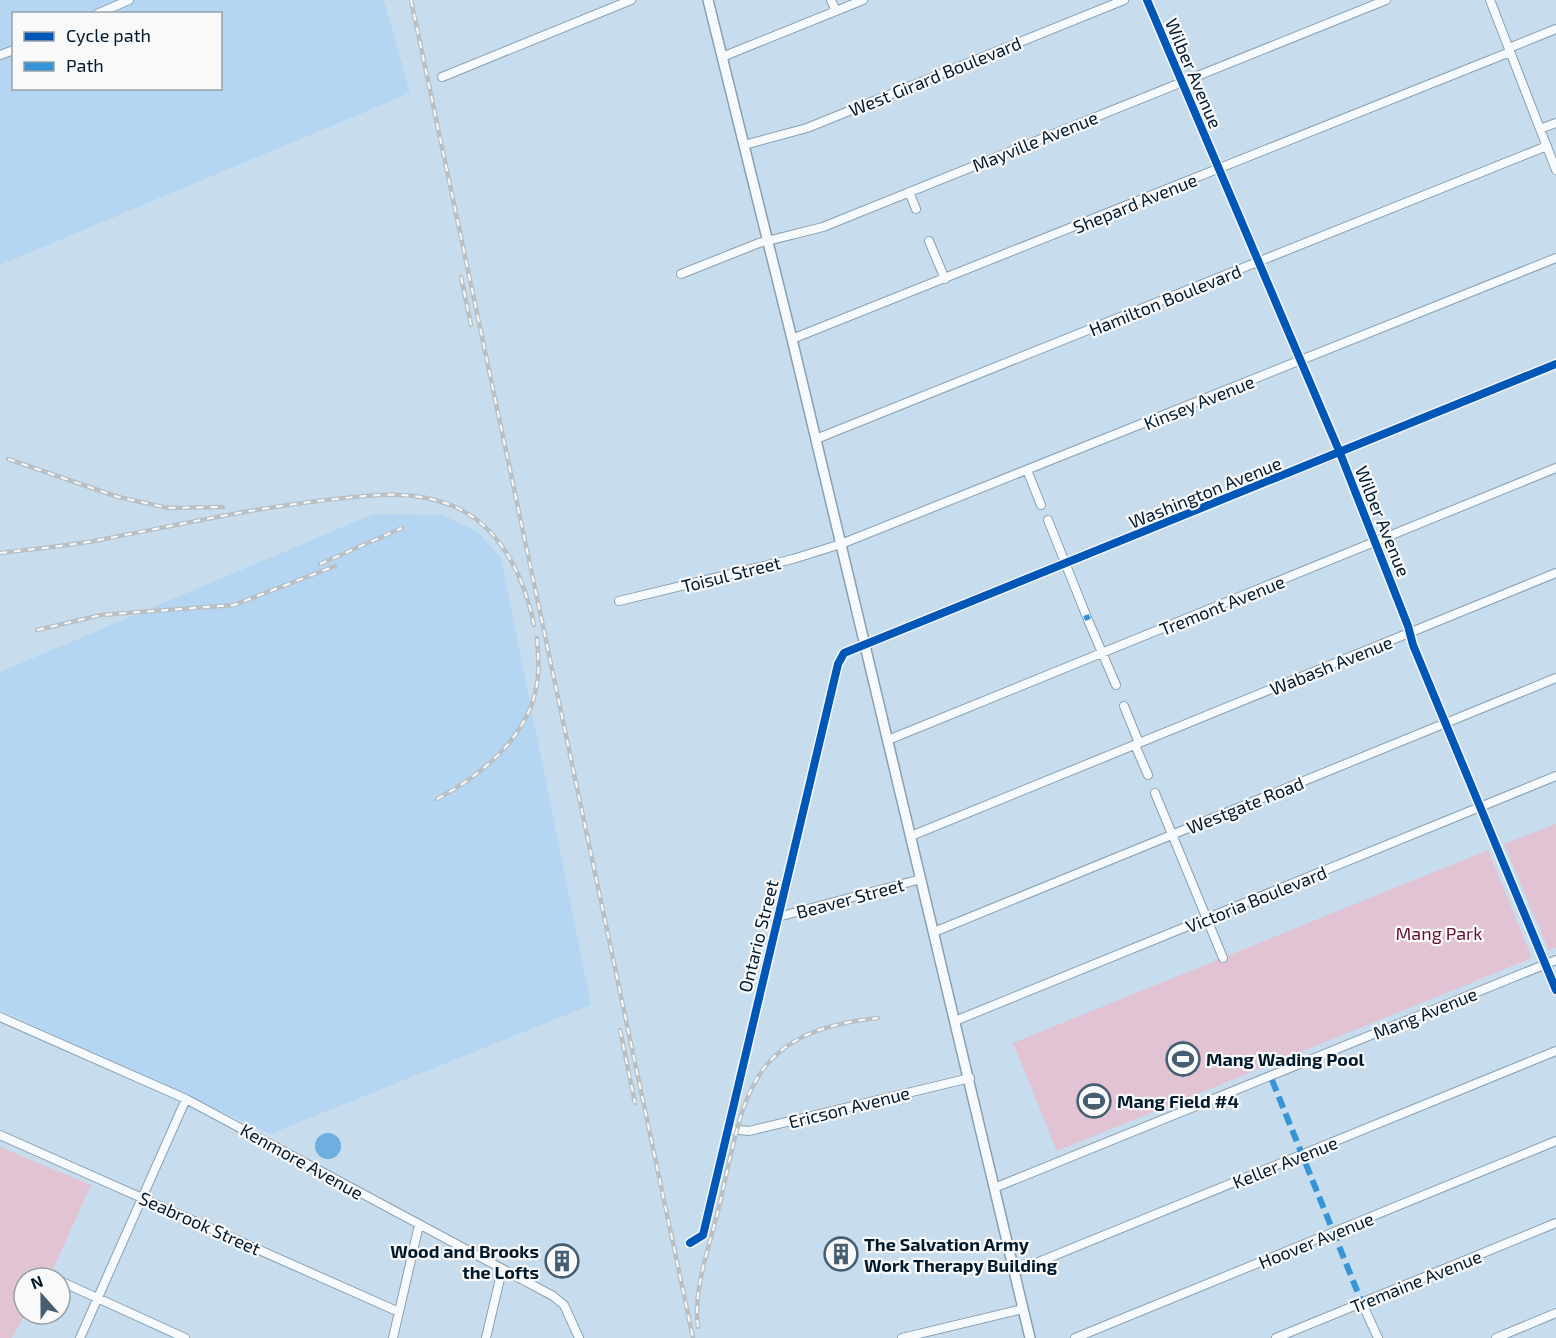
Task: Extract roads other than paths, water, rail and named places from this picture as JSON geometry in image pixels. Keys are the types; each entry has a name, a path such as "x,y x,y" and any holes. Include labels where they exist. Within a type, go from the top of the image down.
{"main road":[{"path":"708,0 842,544 1030,1338"}],"street":[{"path":"102,12 129,0"},
{"path":"442,77 631,0"},
{"path":"831,0 836,11"},
{"path":"722,57 863,0"},
{"name":"West Girard Boulevard","path":"744,145 807,128 1124,0"},
{"name":"Wilber Avenue","path":"1147,0 1340,453 1445,723 1556,990"},
{"name":"Mayville Avenue","path":"681,274 768,241 824,227 1386,0"},
{"path":"1490,0 1556,170"},
{"name":"Shepard Avenue","path":"792,339 1219,169 1556,29"},
{"path":"1540,129 1556,123"},
{"name":"Hamilton Boulevard","path":"816,439 1547,146"},
{"path":"909,192 916,209"},
{"path":"929,241 945,279"},
{"name":"Kinsey Avenue","path":"842,544 1556,258"},
{"name":"Washington Avenue","path":"866,645 1556,364"},
{"name":"Tremont Avenue","path":"888,740 1556,468"},
{"path":"1027,470 1041,505"},
{"path":"1048,520 1116,685"},
{"name":"Toisul Street","path":"619,601 793,559 842,544"},
{"name":"Wabash Avenue","path":"911,836 1556,573"},
{"name":"Ontario Street","path":"690,1243 703,1235 838,664 844,653 866,645"},
{"name":"Westgate Road","path":"934,932 1556,678"},
{"path":"1124,706 1148,775"},
{"name":"Victoria Boulevard","path":"956,1021 1556,777"},
{"path":"1155,793 1223,958"},
{"name":"Beaver Street","path":"778,917 921,879"},
{"name":"Mang Avenue","path":"994,1188 1556,960"},
{"name":"Kenmore Avenue","path":"0,1017 186,1099 553,1296 564,1305 579,1338"},
{"name":"Keller Avenue","path":"1014,1272 1556,1051"},
{"name":"Ericson Avenue","path":"728,1129 749,1131 970,1078"},
{"path":"80,1338 186,1099"},
{"name":"Seabrook Street","path":"0,1135 399,1312"},
{"name":"Hoover Avenue","path":"1075,1338 1556,1142"},
{"name":"Tremaine Avenue","path":"1276,1338 1556,1223"},
{"path":"393,1338 418,1225"},
{"path":"486,1338 502,1270"},
{"path":"72,1286 185,1338"},
{"path":"1362,1303 1378,1338"},
{"path":"902,1338 1023,1309"},
{"path":"1496,1338 1556,1313"}],"water":[{"name":"Mang Wading Pool","path":"1184,1040 1197,1071 1182,1078 1169,1046"},
{"path":"328,1133 337,1137 341,1146 337,1155 328,1159 319,1155 315,1146 319,1137"}],"railway":[{"path":"411,0 693,1338"},
{"path":"461,277 471,325"},
{"path":"8,459 118,497 168,508 223,507"},
{"path":"0,553 87,542 318,501 386,495 420,497 453,506 470,515 497,540 517,572 534,625"},
{"path":"320,564 402,528"},
{"path":"37,630 101,615 234,605 335,566"},
{"path":"437,799 484,768 511,740 522,724 531,707 536,689 537,638"},
{"path":"698,1327 700,1283 735,1136 745,1104 758,1078 775,1056 800,1038 833,1026 878,1018"},
{"path":"620,1030 635,1103"}],"place":[{"name":"Mang Wading Pool","path":"1183,1059"},
{"name":"Mang Field #4","path":"1094,1101"},
{"name":"The Salvation Army Work Therapy Building","path":"841,1254"},
{"name":"Wood and Brooks the Lofts","path":"562,1261"}],"park label":[{"name":"Mang Park","path":"1439,933"}]}
